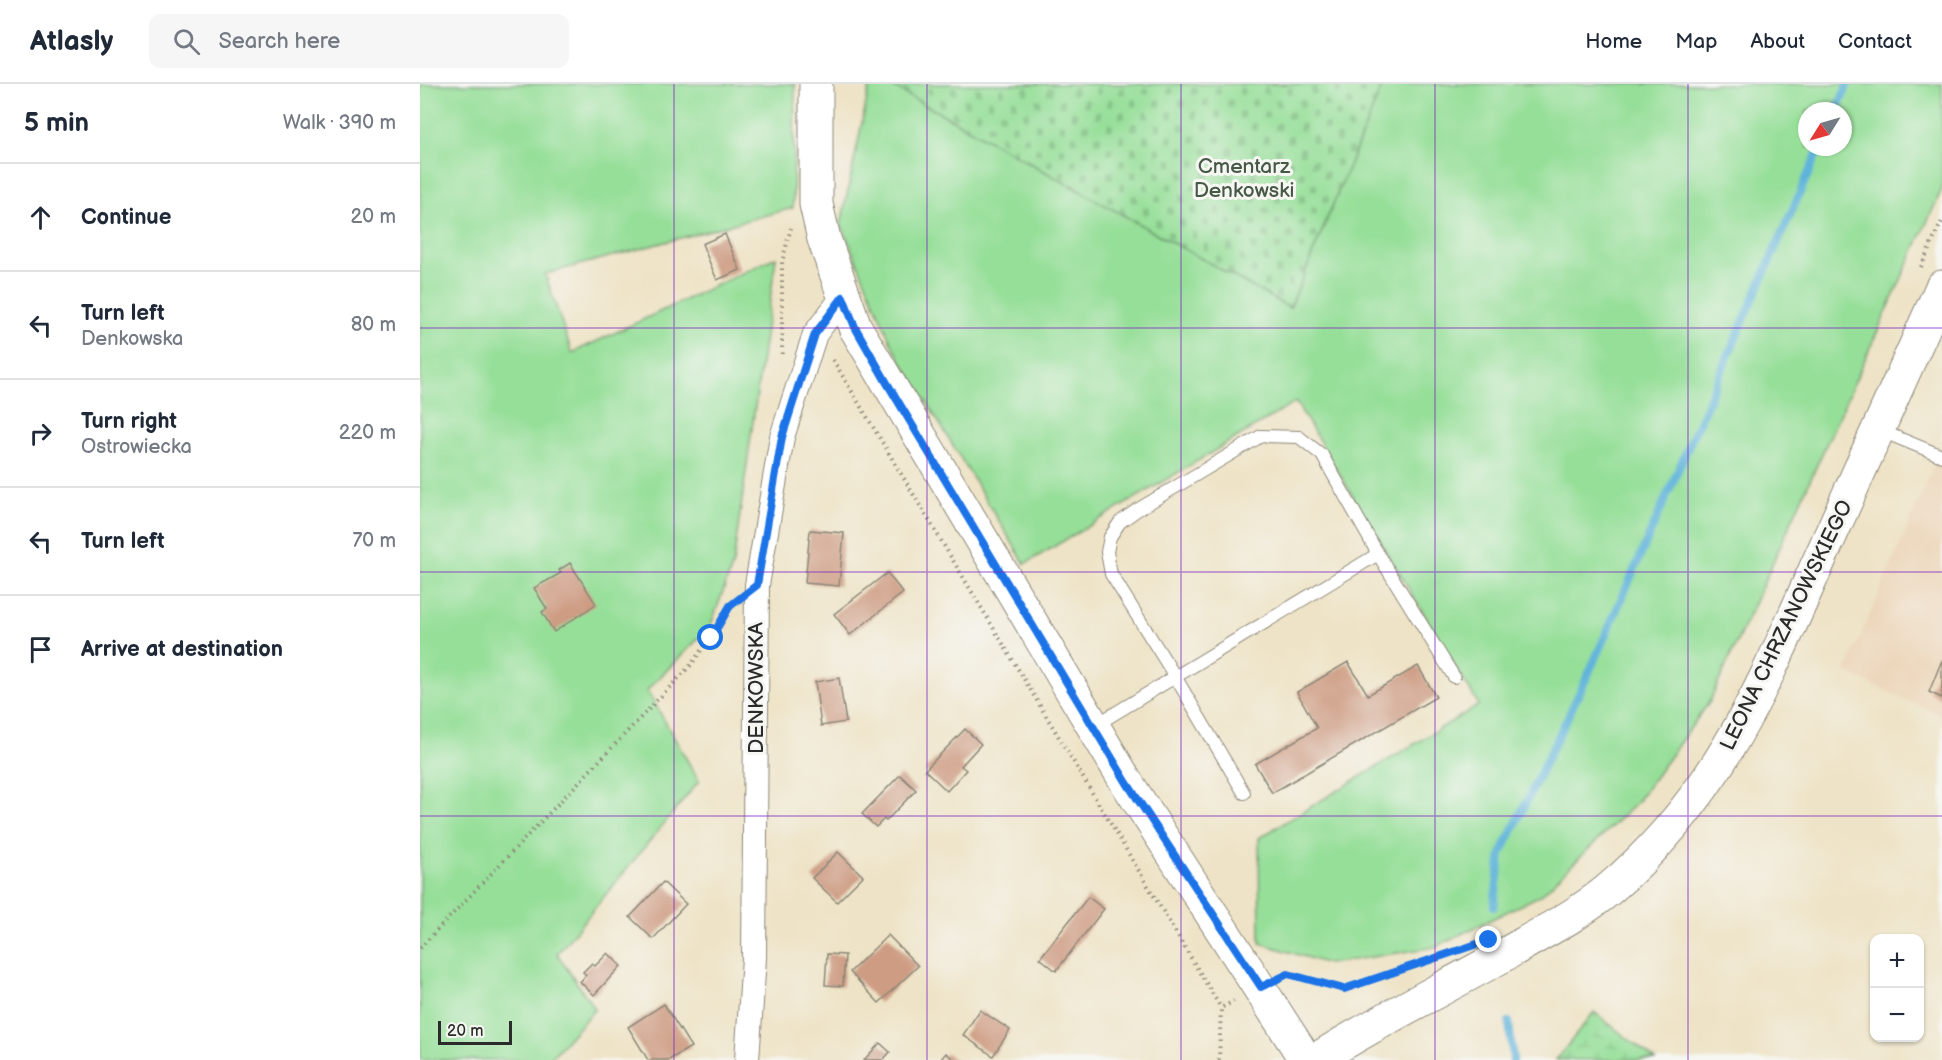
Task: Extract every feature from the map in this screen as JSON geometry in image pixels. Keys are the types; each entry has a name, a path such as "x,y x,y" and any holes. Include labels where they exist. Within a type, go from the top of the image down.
{"street":[{"path":"816,84 816,204 836,306 855,327 1127,783 1261,987 1306,1060"},
{"name":"LEONA CHRZANOWSKIEGO","path":"1316,1060 1366,1028 1474,972 1573,914 1606,892 1676,824 1709,780 1737,735 1878,429 1930,281"},
{"name":"DENKOWSKA","path":"747,1060 754,958 757,585 782,437 815,334 836,306"}],"lane":[{"path":"1878,429 1942,456"},
{"path":"1244,793 1111,574 1107,552 1110,537 1120,522 1261,436 1287,435 1309,443 1322,455 1378,554 1454,677"},
{"path":"1093,727 1378,554"}],"path":[{"path":"782,355 782,262 793,219 816,204"},
{"path":"1930,281 1942,221"},
{"path":"836,306 829,354 1221,1008 1219,1060"},
{"path":"420,948 691,665 730,606 757,585"},
{"path":"1221,1008 1288,974 1344,989 1436,959"}],"shaded area":[{"path":"1942,447 1942,716 1845,672"}],"green space":[{"path":"420,84 795,84 793,208 545,274 572,353 776,257 733,564 710,627 647,690 699,781 557,954 595,1009 549,1060 420,1060"},
{"path":"870,84 888,84 1290,308 1383,84 1942,84 1942,189 1710,701 1636,803 1541,895 1435,947 1328,964 1260,943 1259,838 1479,705 1296,402 1025,564 893,347 841,224"},
{"name":"Cmentarz Denkowski","path":"888,84 1383,84 1290,308"},
{"path":"1594,1012 1655,1060 1556,1060"}],"building":[{"path":"725,234 740,270 717,280 702,244"},
{"path":"810,530 844,533 839,586 805,583"},
{"path":"570,563 596,604 554,632 542,612 547,609 534,588 561,573 559,570"},
{"path":"887,573 903,593 850,635 834,614"},
{"path":"1942,660 1942,698 1929,692"},
{"path":"1348,662 1368,695 1418,666 1436,697 1272,793 1255,764 1317,728 1297,692"},
{"path":"839,678 846,722 821,726 815,682"},
{"path":"965,729 981,744 961,766 966,770 947,791 925,770"},
{"path":"900,775 916,790 886,821 884,819 876,827 862,814"},
{"path":"838,852 863,876 837,902 812,878"},
{"path":"663,882 686,904 653,939 630,917"},
{"path":"1088,897 1104,909 1056,971 1040,958"},
{"path":"888,935 918,966 879,1003 850,972"},
{"path":"608,953 621,966 594,995 580,982 586,975 583,972 592,963 595,966"},
{"path":"827,954 845,955 843,986 825,985"},
{"path":"664,1004 691,1047 669,1060 648,1060 628,1027"},
{"path":"980,1010 1010,1030 993,1056 963,1035"},
{"path":"880,1043 890,1052 883,1060 864,1060"},
{"path":"946,1053 955,1060 940,1060"}],"waterway":[{"path":"1840,102 1848,84"},
{"path":"1494,906 1501,854 1588,675 1816,156"},
{"path":"1509,1022 1513,1060"}],"route":[{"path":"711,638 730,606 757,585 782,437 815,334 843,297 855,327 887,383 1127,783 1261,987 1288,974 1344,989 1363,985 1489,940"}]}
